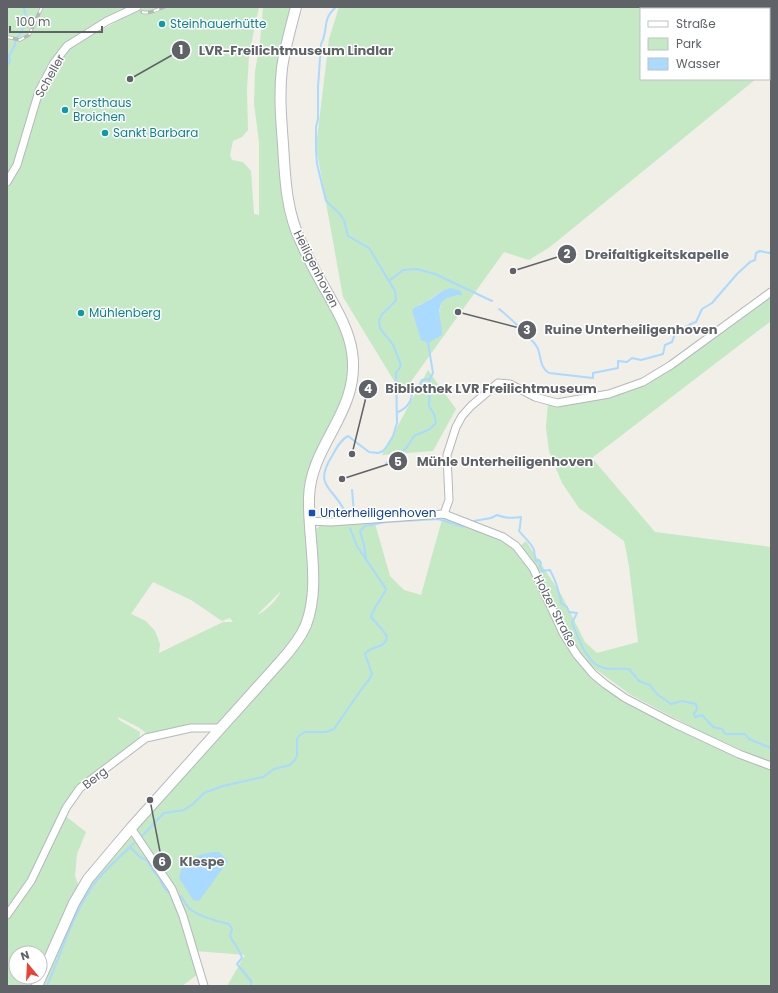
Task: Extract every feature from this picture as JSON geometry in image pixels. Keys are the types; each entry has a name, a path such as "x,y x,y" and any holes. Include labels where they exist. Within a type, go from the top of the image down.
{"main road":[{"name":"Heiligenhoven","path":"37,986 74,903 88,880 131,828 294,646 305,627 311,609 313,580 308,497 311,478 320,455 345,406 352,380 353,367 352,351 343,324 300,241 294,225 286,188 281,111 282,68 296,7"}],"street":[{"name":"Scheller","path":"7,182 17,165 39,91 54,63 67,46 107,21 137,7"},
{"path":"309,521 331,522 444,514 449,500 447,455 456,427 462,416 471,406 498,383 510,384 535,397 557,402 609,394 643,382 671,365 771,292"},
{"name":"Holzer Straße","path":"444,514 503,537 516,546 533,568 563,633 577,655 593,674 604,684 625,698 673,724 739,754 771,766"},
{"name":"Berg","path":"7,915 31,881 66,808 80,788 146,738 191,728 221,728"},
{"path":"131,828 172,888 183,916 204,986"}],"green space":[{"path":"7,7 130,7 83,32 65,44 52,62 16,158 7,177"},
{"path":"140,7 259,7 249,55 247,90 248,130 242,137 233,141 230,155 232,160 243,162 251,171 254,214 259,215 259,142 254,104 255,71 260,43 263,7 291,7 283,41 279,112 281,188 295,242 321,286 346,339 350,363 348,393 316,454 306,478 304,524 311,579 307,615 292,644 220,726 149,735 138,727 118,717 119,720 140,732 139,741 79,786 38,863 7,913 7,184 41,93 56,66 69,48 85,36 99,32","holes":["153,582 191,600 222,621 230,618 233,622 223,622 159,653 160,644 155,631 146,621 131,614","281,591 277,598 257,615"]},
{"path":"339,7 771,7 770,68 770,8 640,8 640,80 755,80 550,247 529,260 504,252 402,394 343,297 316,147 329,39","holes":["442,291 462,295 447,297 442,302 439,316 419,305"]},
{"path":"771,294 771,321 592,458 655,532 771,547 771,763 697,730 631,695 587,663 573,647 530,563 518,548 526,541 562,596 585,642 597,653 638,642 629,566 624,541 579,508 562,483 549,451 546,427 548,402 556,404 643,383"},
{"path":"428,370 456,409 433,451 382,455"},
{"path":"443,516 503,539 517,550 528,564 585,665 628,697 692,732 771,766 771,986 227,986 245,955 195,951 180,905 136,832 138,826 307,630 312,532 321,525 374,520 390,576 404,590 421,595"},
{"path":"63,814 86,832 77,854 75,876 79,887 48,954 48,945 8,945 8,985 34,986 7,986 7,915 32,877"},
{"path":"132,837 161,875 177,905 198,974 182,986 40,986 48,985 48,969 89,883 126,839"}],"water":[{"path":"451,288 461,291 462,295 451,296 441,303 439,313 442,335 428,343 421,340 412,310 441,292"},
{"path":"219,852 228,861 199,901 193,900 179,878 183,864 199,855"}],"waterway":[{"path":"7,65 10,62 9,56 15,45 16,39 22,31 26,18 24,7"},
{"path":"336,7 328,16 325,34 321,44 318,87 318,119 316,127 317,164 326,201 344,220 348,236 369,248 395,291 396,300 381,316 379,324 382,332 393,345 401,366 396,373 397,423 393,436 387,446 383,451 378,453 369,452 348,436 338,445 326,467 324,475 327,487 346,514"},
{"path":"499,309 536,345 542,365 546,371 549,373 593,378 593,373 618,368 618,361 627,362 632,358 641,360 663,354 665,345 672,342 675,333 696,322 702,309 712,303 737,274 750,262 755,260 756,253 760,251 771,252"},
{"path":"389,281 403,270 417,269 435,274 492,301"},
{"path":"398,412 404,409 408,404 411,399 412,392 418,388 422,380 430,379 433,373 428,343"},
{"path":"386,463 398,456 407,447 414,436 430,429 436,423 434,414 429,406 430,379"},
{"path":"352,490 354,512"},
{"path":"474,521 491,518 497,515 509,518 521,517 519,531 533,548 535,560 539,560 541,563 540,567 542,571 550,570 557,586 561,603 567,607 569,612 577,613 572,623 584,650 598,666 607,669 629,669 639,681 650,685 657,694 671,704 682,701 696,704 697,709 694,714 695,717 702,715 713,727 722,729 725,734 745,734 749,739 771,748"},
{"path":"366,559 360,531 365,526 386,522 438,519 464,527"},
{"path":"141,837 164,813 184,810 193,804 204,793 223,786 263,777 274,769 290,765 295,760 297,755 297,739 300,735 305,732 326,732 334,729 369,680 372,674 365,654 371,649 383,644 387,637 371,617 386,589 357,546 350,528"},
{"path":"47,986 75,917 89,892 101,875 134,843"},
{"path":"130,847 141,858 147,860 168,892"},
{"path":"181,896 187,906 194,912 229,924 232,929 230,936 242,958 237,964 251,981 251,986"}],"railway":[{"path":"7,37 20,40 29,35 42,7"},
{"path":"142,12 150,12 164,7"}],"place":[{"name":"Steinhauerhütte","path":"162,24"},
{"name":"LVR-Freilichtmuseum Lindlar","path":"130,79"},
{"name":"Forsthaus Broichen","path":"65,110"},
{"name":"Sankt Barbara","path":"105,133"},
{"name":"Dreifaltigkeitskapelle","path":"513,271"},
{"name":"Ruine Unterheiligenhoven","path":"458,312"},
{"name":"Mühlenberg","path":"81,313"},
{"name":"Bibliothek LVR Freilichtmuseum","path":"352,454"},
{"name":"Mühle Unterheiligenhoven","path":"342,479"},
{"name":"Unterheiligenhoven","path":"312,513"},
{"name":"Klespe","path":"150,800"}]}
